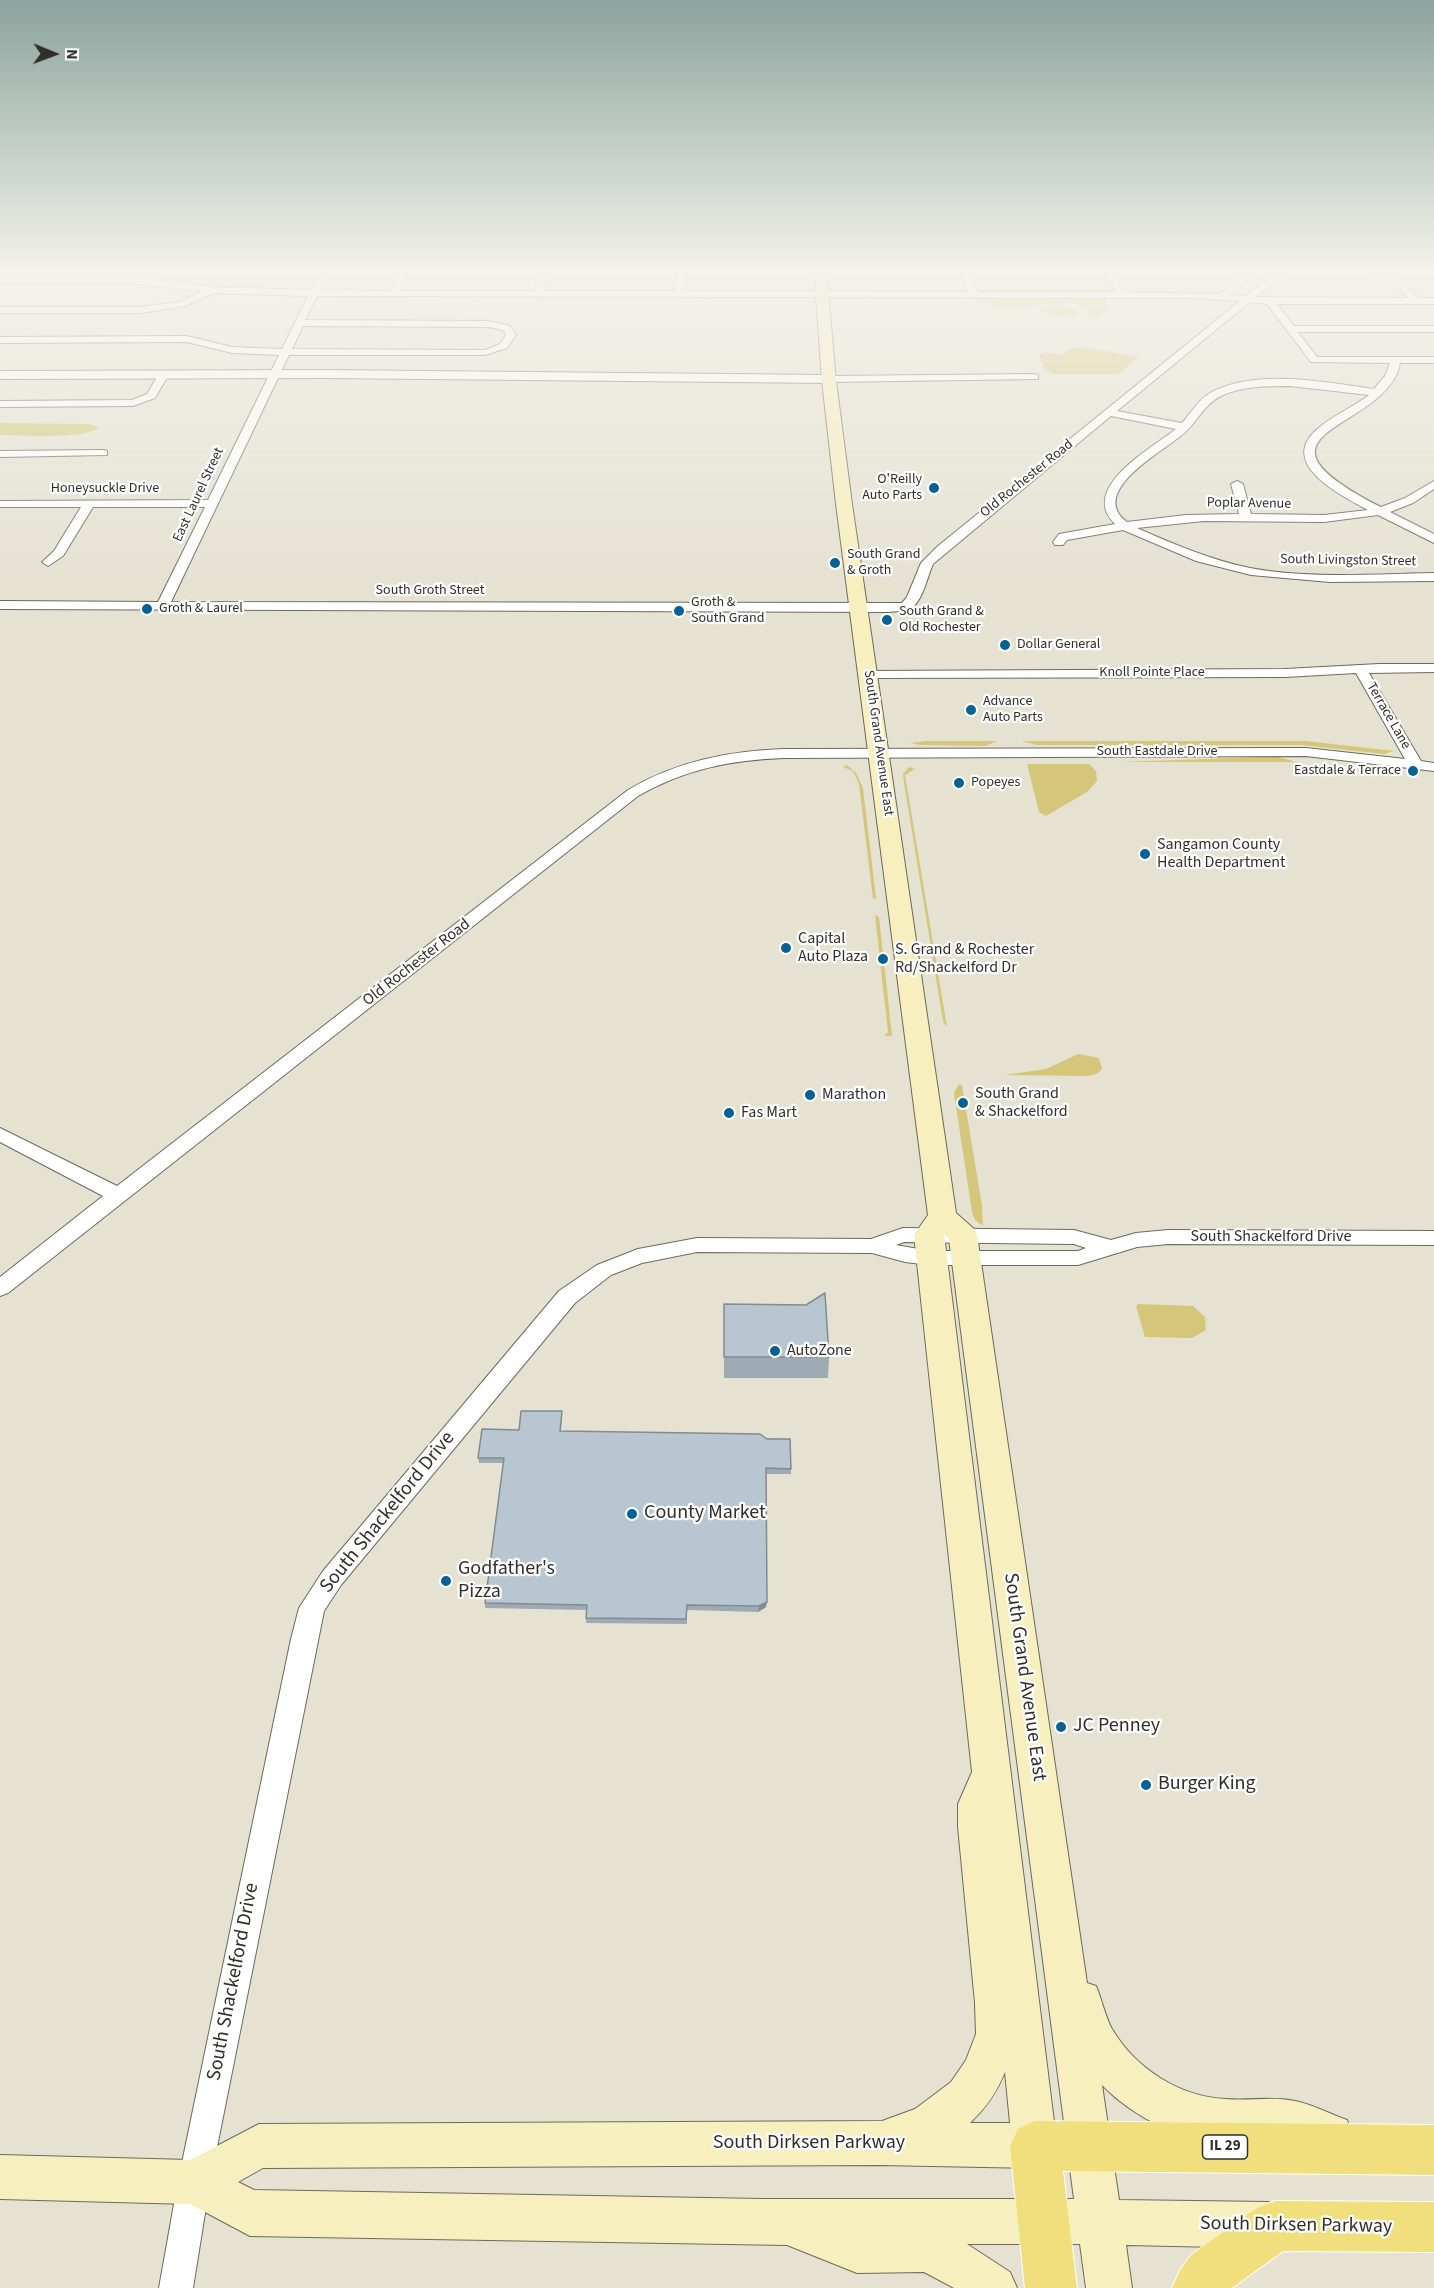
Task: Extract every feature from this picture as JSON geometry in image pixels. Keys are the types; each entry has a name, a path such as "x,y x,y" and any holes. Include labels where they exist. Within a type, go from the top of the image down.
{"main road":[{"name":"South Grand Avenue East","path":"829,375 946,1241 1062,1943 1109,2288"},
{"name":"South Grand Avenue East","path":"946,1241 991,1771 1035,2146"},
{"path":"880,2143 927,2127 951,2111 966,2097 983,2073 997,2034 996,2003 976,1827 977,1804 991,1771"},
{"path":"1062,1943 1090,2029 1112,2063 1132,2084 1159,2103 1190,2117 1216,2121 1293,2122 1361,2148"},
{"name":"South Dirksen Parkway","path":"194,2181 259,2146 880,2143 1434,2150"},
{"path":"1035,2146 1051,2288"},
{"name":"South Dirksen Parkway","path":"0,2177 194,2181 250,2213 787,2222 1043,2221 1434,2227"},
{"path":"787,2222 856,2250 924,2249 947,2258 981,2277 994,2288"},
{"path":"1198,2288 1209,2273 1275,2226"}],"street":[{"path":"0,375 37,375"},
{"path":"0,404 138,404 151,396 164,375"},
{"name":"East Laurel Street","path":"163,605 273,375"},
{"path":"359,375 829,379 1034,377"},
{"name":"Old Rochester Road","path":"859,607 901,607 911,602 927,563 942,549 1155,375"},
{"path":"1392,375 1365,404 1315,436 1309,453 1318,472 1329,481 1434,538"},
{"path":"1125,527 1114,517 1111,509 1111,493 1130,470 1184,427 1200,405 1210,396 1238,387 1293,383 1377,393"},
{"path":"1109,413 1184,427"},
{"path":"0,454 103,453"},
{"path":"1237,484 1246,518"},
{"name":"Poplar Avenue","path":"1059,542 1063,537 1187,519 1309,519 1384,512 1423,493 1434,484"},
{"name":"Honeysuckle Drive","path":"0,504 211,503"},
{"path":"48,562 59,553 89,504"},
{"name":"South Livingston Street","path":"1125,527 1190,555 1244,570 1297,577 1434,577"},
{"name":"South Groth Street","path":"0,605 859,607"},
{"name":"Knoll Pointe Place","path":"869,674 1286,673 1434,668"},
{"name":"Terrace Lane","path":"1360,669 1416,765"},
{"name":"South Eastdale Drive","path":"879,753 1306,752 1434,767"},
{"name":"Old Rochester Road","path":"0,1288 650,782 691,765 736,756 777,753 879,753"},
{"path":"0,1134 119,1196"},
{"name":"South Shackelford Drive","path":"176,2288 194,2181 312,1608 332,1578 567,1297 604,1270 638,1256 697,1245 872,1246 905,1255 946,1241 1078,1258 1136,1240 1168,1237 1434,1238"}],"shaded area":[{"path":"0,423 88,424 99,427 81,434 0,435"},
{"path":"998,741 985,746 910,743"},
{"path":"1022,741 1306,741 1394,751 1384,754 1301,745 1036,745"},
{"path":"1279,757 1296,762 1120,762"},
{"path":"1027,764 1089,764 1096,771 1097,781 1087,792 1046,816 1039,812"},
{"path":"847,765 856,773 863,788 876,898 873,899 859,784 853,771 843,767"},
{"path":"909,767 915,769 905,775 947,1027 943,1021 904,783 903,774"},
{"path":"875,915 879,917 892,1036 884,1036 888,1032"},
{"path":"1078,1054 1099,1058 1102,1069 1097,1074 1088,1076 1004,1075 1046,1069"},
{"path":"959,1084 962,1085 982,1206 983,1226 975,1220 972,1212 954,1093"},
{"path":"1138,1304 1193,1306 1205,1317 1206,1330 1192,1338 1145,1337 1136,1306"}],"building":[{"name":"AutoZone","path":"825,1293 829,1357 724,1357 724,1304 806,1305"},
{"name":"County Market","path":"521,1411 562,1411 560,1431 760,1434 767,1439 790,1439 791,1469 766,1468 767,1602 759,1606 687,1605 686,1619 586,1618 587,1605 485,1603 504,1458 478,1458 482,1429 519,1430"}],"place":[{"name":"O'Reilly Auto Parts","path":"934,488"},
{"name":"South Grand & Groth","path":"835,563"},
{"name":"Groth & Laurel","path":"147,609"},
{"name":"Groth & South Grand","path":"679,611"},
{"name":"South Grand & Old Rochester","path":"887,620"},
{"name":"Dollar General","path":"1005,645"},
{"name":"Advance Auto Parts","path":"971,710"},
{"name":"Eastdale & Terrace","path":"1413,771"},
{"name":"Popeyes","path":"959,783"},
{"name":"Sangamon County Health Department","path":"1145,854"},
{"name":"Capital Auto Plaza","path":"786,948"},
{"name":"S. Grand & Rochester Rd/Shackelford Dr","path":"883,959"},
{"name":"Marathon","path":"810,1095"},
{"name":"South Grand & Shackelford","path":"963,1103"},
{"name":"Fas Mart","path":"729,1113"},
{"name":"AutoZone","path":"775,1351"},
{"name":"County Market","path":"632,1514"},
{"name":"Godfather's Pizza","path":"446,1581"},
{"name":"JC Penney","path":"1061,1727"},
{"name":"Burger King","path":"1146,1785"}]}
